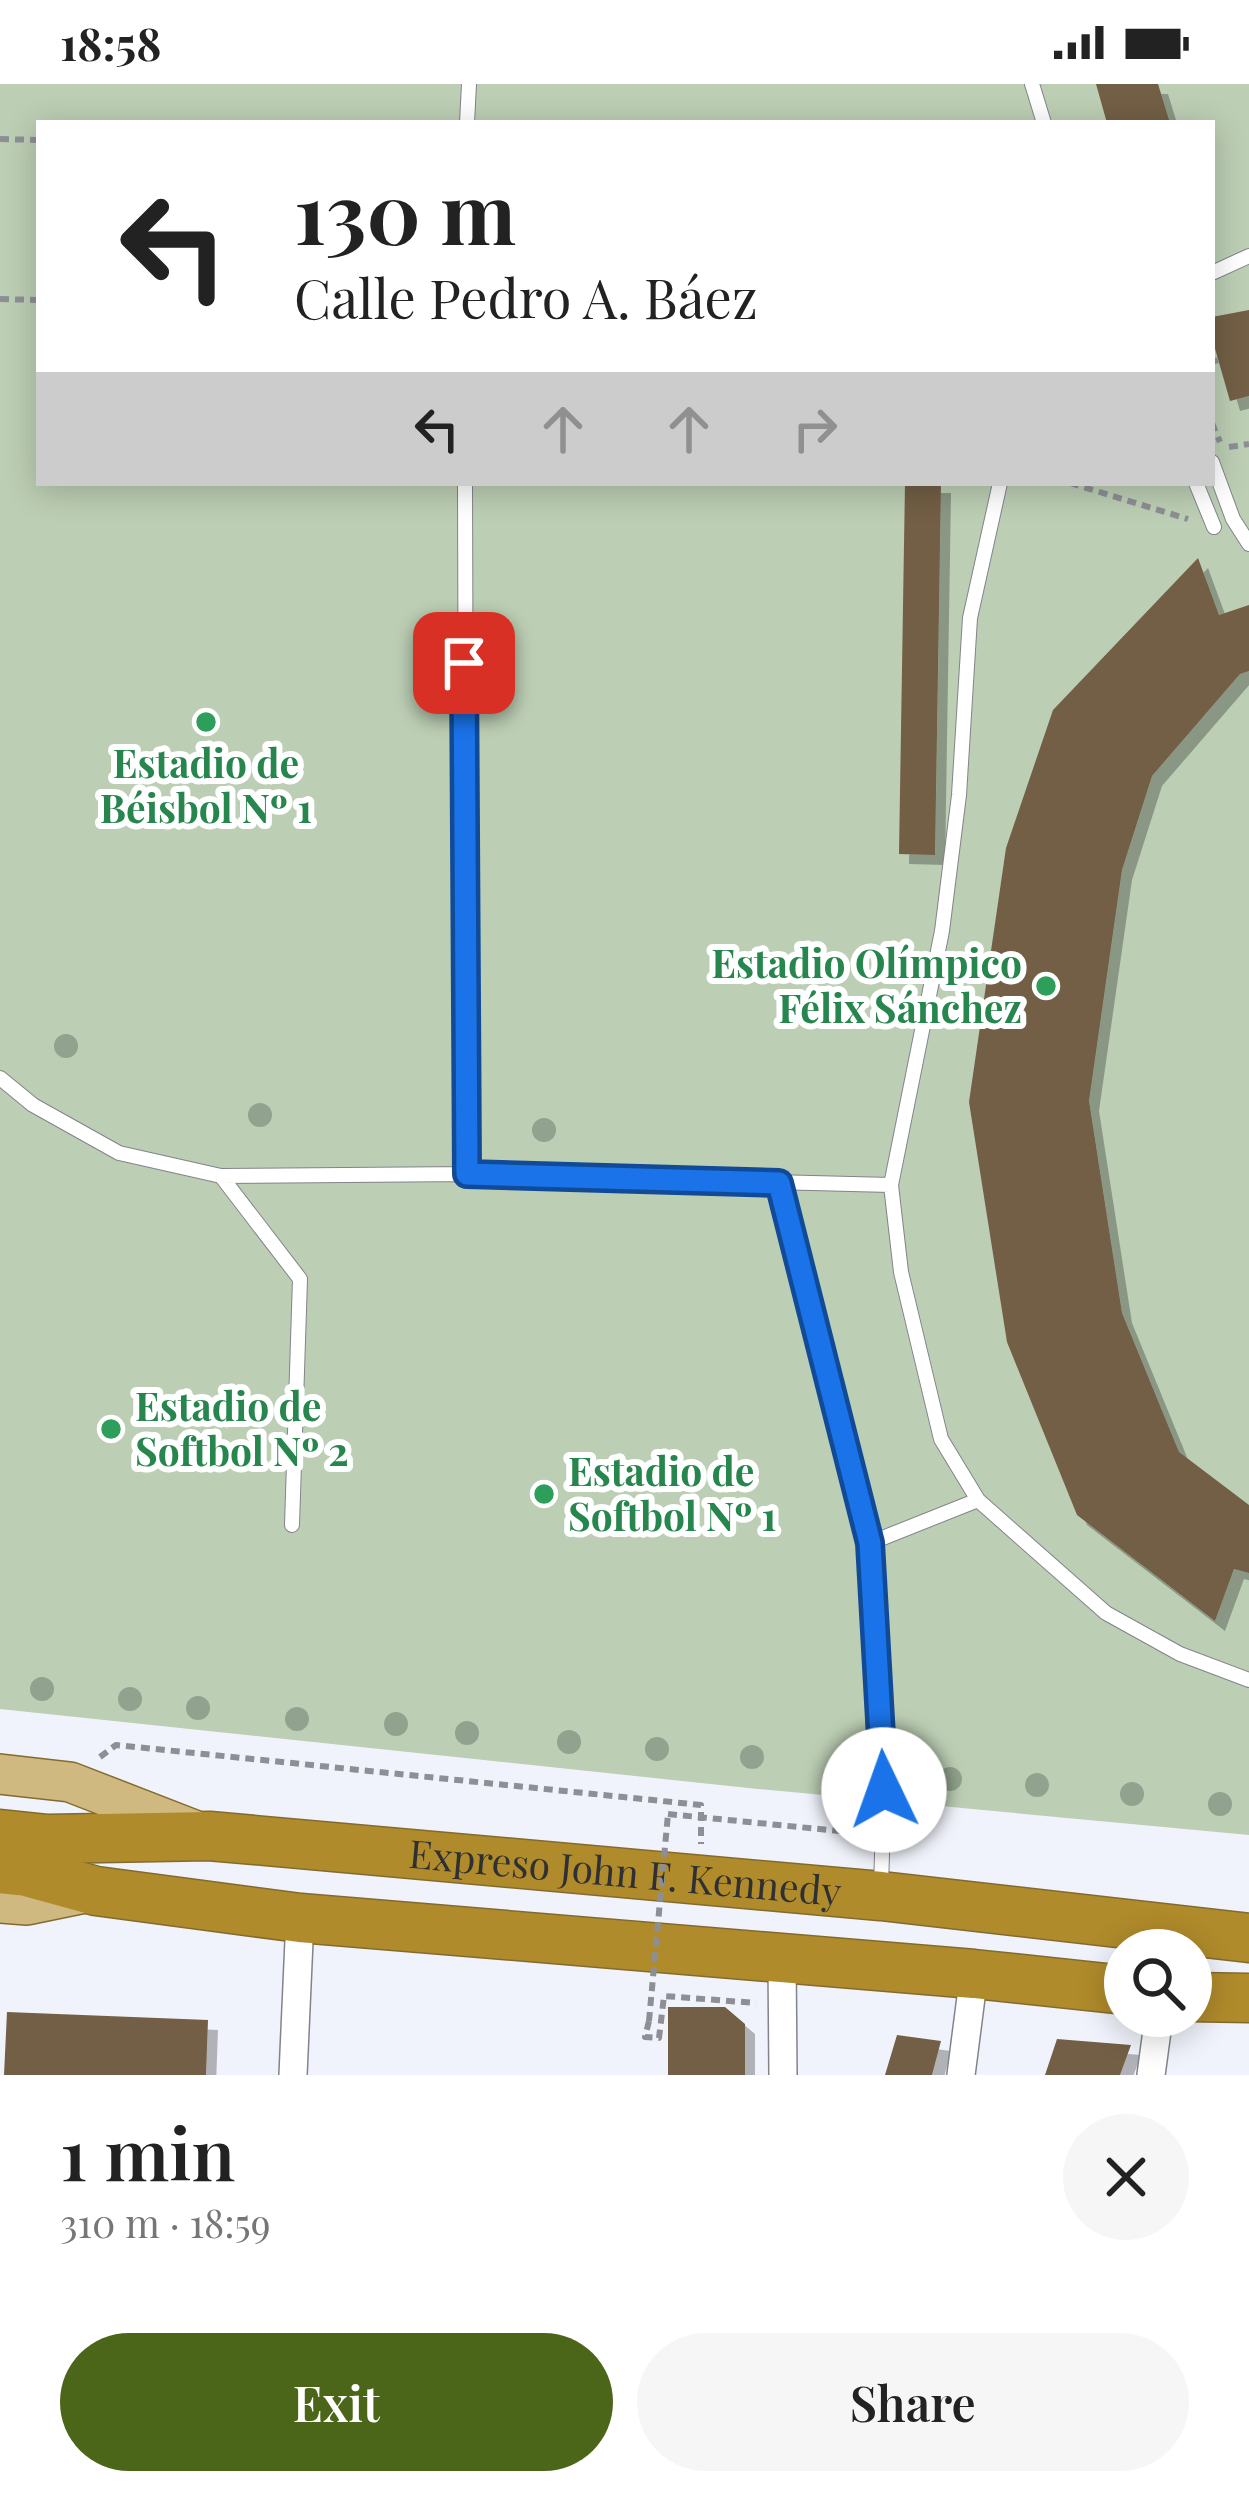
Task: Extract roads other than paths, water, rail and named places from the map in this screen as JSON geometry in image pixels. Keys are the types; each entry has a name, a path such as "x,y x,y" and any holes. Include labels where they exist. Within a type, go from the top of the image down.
{"highway":[{"name":"Expreso John F. Kennedy","path":"0,1834 48,1839 209,1836 1236,1931"},
{"name":"Expreso John F. Kennedy","path":"0,1869 96,1891 783,1983 974,1974 1104,1988"}],"main road":[{"path":"0,1774 70,1782 209,1836"},
{"path":"0,1903 27,1905 96,1891"}],"street":[{"path":"293,2075 300,1918"},
{"path":"961,2075 974,1974"},
{"path":"783,1983 783,2075"},
{"path":"1150,2075 1156,2037"}],"lane":[{"path":"467,120 469,84"},
{"path":"1032,84 1043,120"},
{"path":"1215,271 1249,256"},
{"path":"1215,470 1249,544"},
{"path":"465,486 467,1174"},
{"path":"999,486 970,618 959,795 942,932 891,1185 901,1272 920,1364 941,1439 978,1500 1036,1556 1106,1613 1180,1654 1249,1680"},
{"path":"1197,486 1214,526"},
{"path":"0,1078 33,1105 119,1153 220,1176 467,1174 891,1185"},
{"path":"220,1176 300,1279 292,1526"},
{"path":"779,1183 870,1543 884,1790 881,1896"},
{"path":"870,1543 978,1500"}],"place":[{"name":"Estadio de Béisbol Nº 1","path":"206,722"},
{"name":"Estadio Olímpico Félix Sánchez","path":"1046,986"},
{"name":"Estadio de Softbol Nº 2","path":"111,1429"},
{"name":"Estadio de Softbol Nº 1","path":"544,1494"}]}
